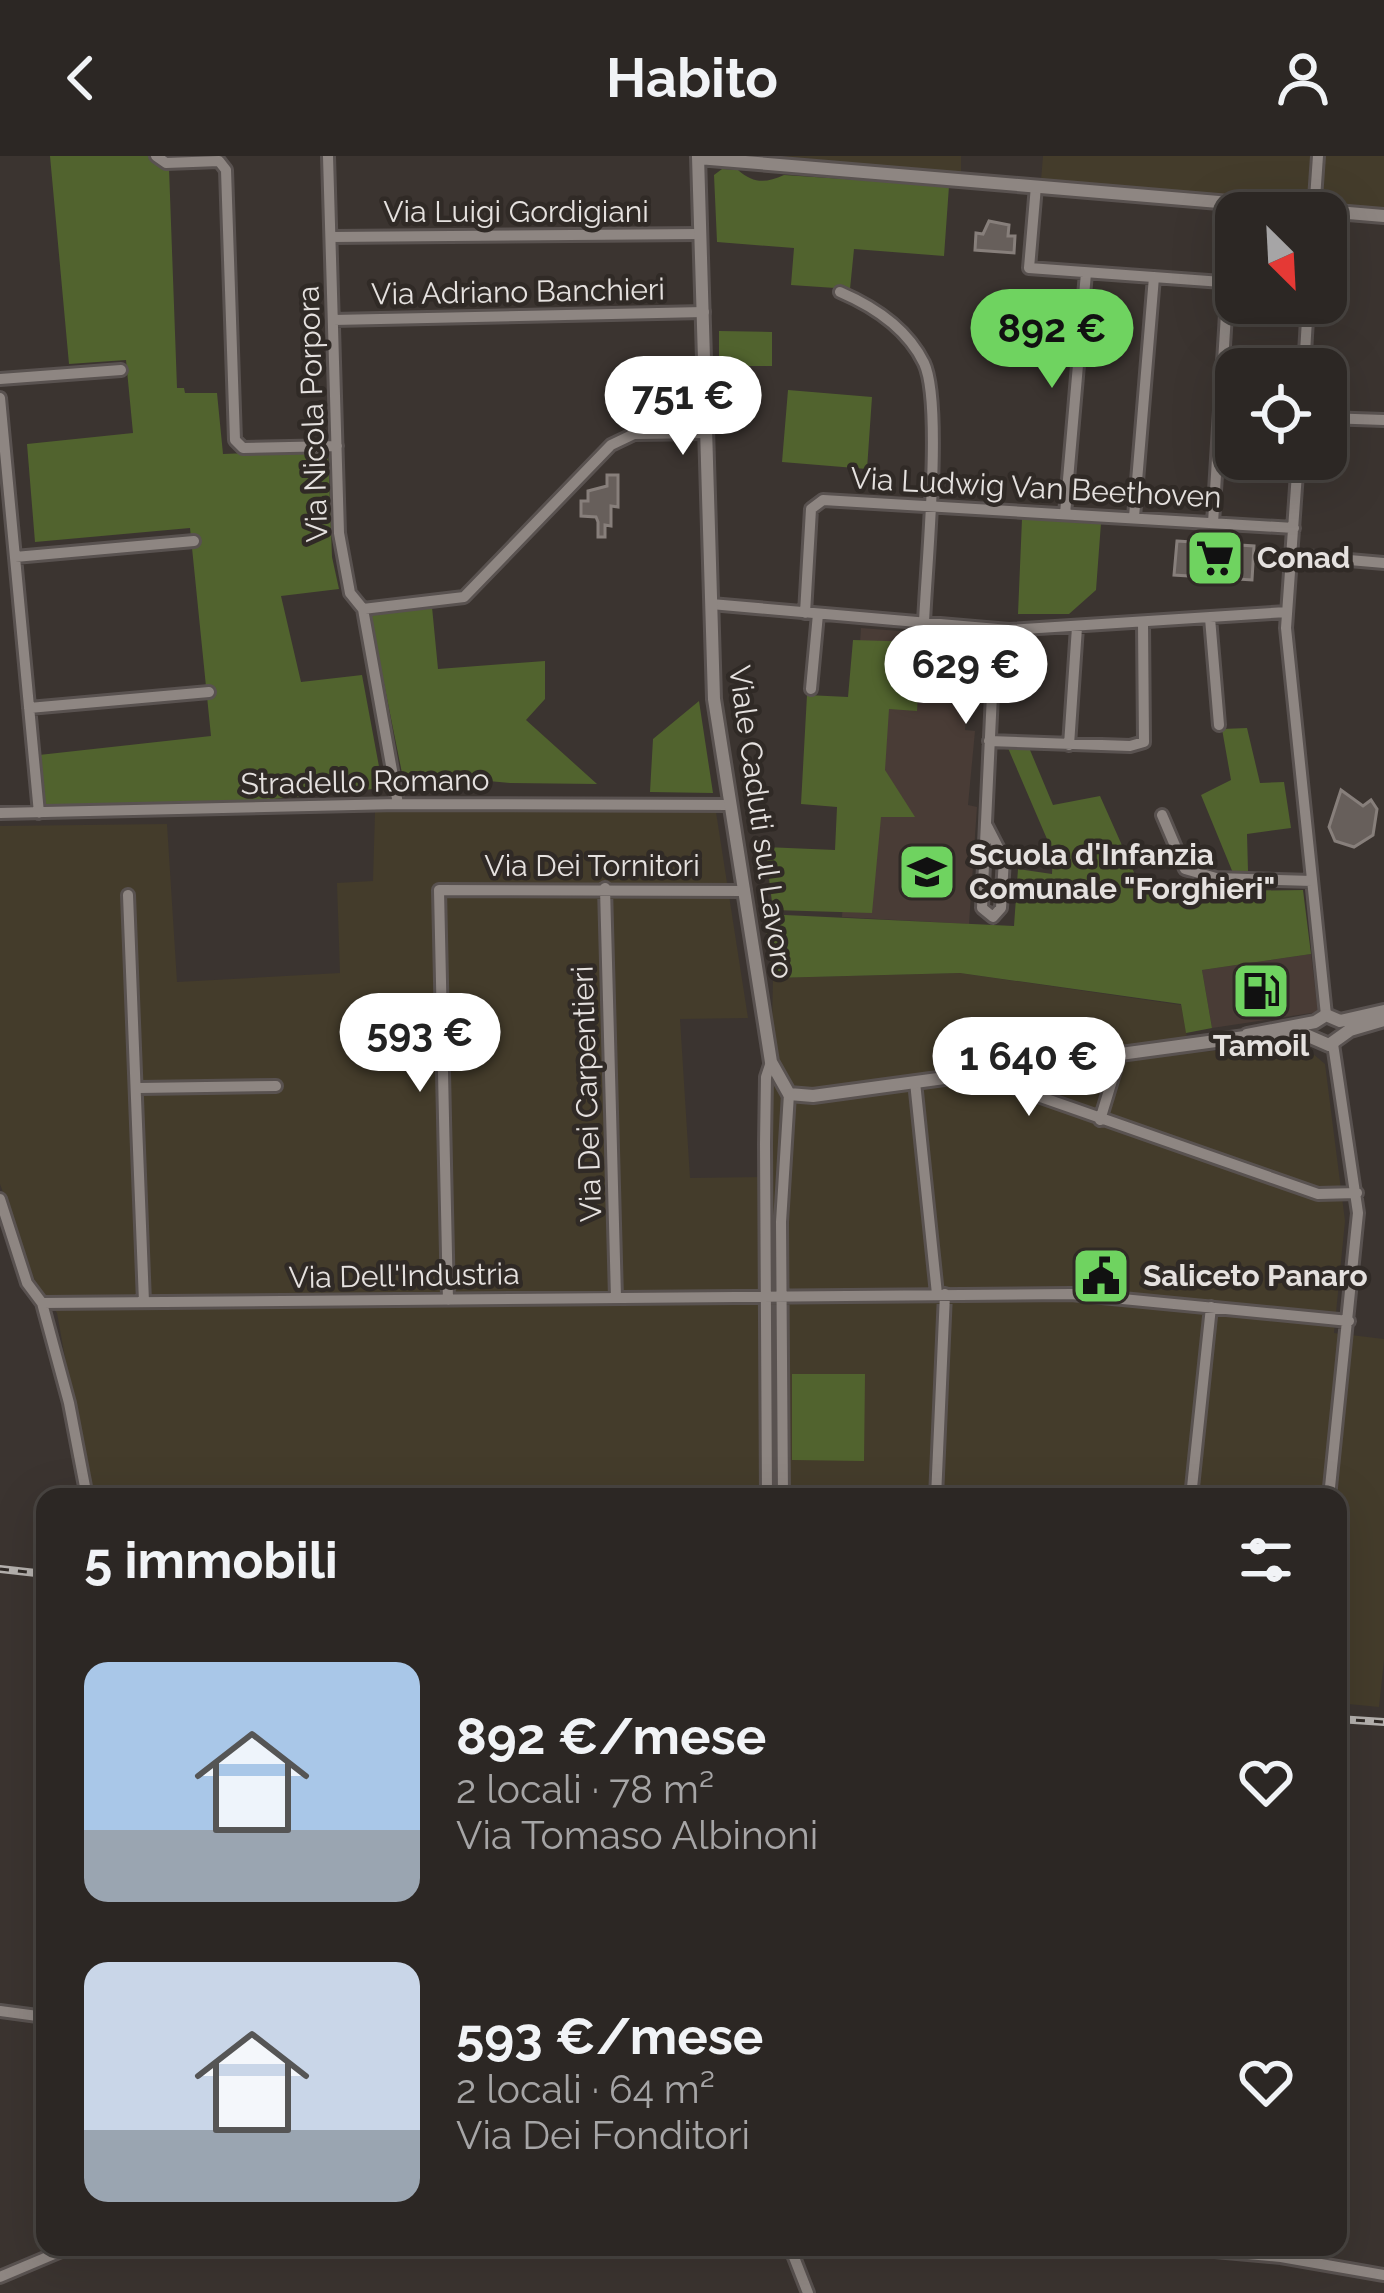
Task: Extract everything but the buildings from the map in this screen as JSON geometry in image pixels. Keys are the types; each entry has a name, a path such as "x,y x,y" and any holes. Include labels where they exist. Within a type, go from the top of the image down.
{"street":[{"path":"156,156 166,163 219,161 226,170 235,440 248,448 337,446"},
{"name":"Via Nicola Porpora","path":"328,156 339,533 350,593 363,609 398,804"},
{"path":"1315,192 1318,156"},
{"path":"693,157 1215,202"},
{"name":"Viale Caduti sul Lavoro","path":"693,157 704,311 714,699 771,1062 789,1094"},
{"path":"1036,186 1029,268 1215,282"},
{"path":"1347,213 1384,216"},
{"name":"Via Luigi Gordigiani","path":"331,237 700,234"},
{"path":"1065,514 1086,273"},
{"path":"1134,518 1154,277"},
{"path":"840,292 882,314 907,338 925,365 933,398 924,623"},
{"name":"Via Adriano Banchieri","path":"333,320 704,311"},
{"path":"1213,523 1229,324"},
{"path":"0,379 121,370"},
{"path":"0,398 39,813"},
{"path":"1347,419 1384,420"},
{"path":"363,609 464,597 611,445 634,434 706,433"},
{"path":"1297,480 1287,612 1312,881 1318,1025 1325,1045 1384,1011"},
{"name":"Via Ludwig Van Beethoven","path":"812,613 814,504 823,500 1294,528"},
{"path":"15,557 194,541"},
{"path":"1292,555 1384,563"},
{"path":"711,604 995,629 1287,612"},
{"path":"811,689 812,613"},
{"path":"1210,618 1219,725"},
{"path":"989,741 1144,742 1142,622"},
{"path":"1069,745 1077,627"},
{"path":"987,826 1004,859 1001,908 993,916 982,908 995,629"},
{"path":"29,708 209,692"},
{"name":"Stradello Romano","path":"0,813 398,804 731,805"},
{"path":"1162,815 1185,869 1216,878 1312,881"},
{"name":"Via Dei Carpentieri","path":"605,888 616,1298"},
{"name":"Via Dei Tornitori","path":"448,1300 439,890 745,891"},
{"path":"128,895 144,1302"},
{"path":"783,1488 784,1129 789,1094 813,1096 975,1074 1245,1037 1252,1031 1318,1025 1339,1033 1384,1020"},
{"path":"1330,1488 1357,1193 1339,1033"},
{"path":"1100,1120 1120,1054"},
{"name":"Viale Caduti sul Lavoro","path":"766,1488 766,1077 771,1062"},
{"path":"975,1074 1318,1194 1357,1193"},
{"path":"915,1082 941,1294 936,1488"},
{"path":"139,1088 276,1086"},
{"path":"0,1199 27,1283 42,1303 85,1488"},
{"path":"766,1296 1071,1294 1348,1322"},
{"name":"Via Dell'Industria","path":"42,1303 766,1296"},
{"path":"1192,1488 1211,1307"},
{"path":"0,2011 36,2016"},
{"path":"0,2277 50,2256"},
{"path":"794,2256 808,2293"},
{"path":"1270,2256 1384,2276"}],"shaded area":[{"path":"780,156 961,156 961,173"},
{"path":"1043,156 1384,156 1384,212 1347,209 1347,192 1215,192 1215,196 1041,180"},
{"path":"861,628 989,638 986,671 969,671 965,730 975,731 968,805 977,807 969,924 842,917"},
{"path":"375,812 716,812 748,1018 680,1019 690,1178 769,1177 773,978 960,973 1181,1005 1190,1053 1300,1043 1325,1064 1345,1221 1334,1333 1384,1339 1384,1660 1379,1707 1347,1704 1347,1488 88,1488 57,1313 36,1284 0,1184 0,826 167,824 177,982 340,973 337,883 373,881"},
{"name":"Tamoil","path":"1311,954 1318,1012 1212,1028 1202,970"}],"green space":[{"path":"50,156 149,156 169,168 177,388 184,388 185,393 217,393 223,454 328,450 332,557 339,589 281,596 301,682 362,675 383,788 263,800 44,806 39,755 211,736 190,528 35,542 27,444 133,433 126,360 69,364"},
{"path":"722,169 738,170 760,181 784,175 949,186 944,256 854,249 850,289 791,285 794,248 717,242 714,175"},
{"path":"719,331 772,332 772,366 719,366"},
{"path":"788,390 872,397 867,469 782,462"},
{"path":"1022,519 1101,523 1096,590 1069,614 1018,614"},
{"path":"432,607 438,669 545,661 545,699 526,720 597,784 510,783 402,773 370,614"},
{"path":"853,640 921,642 917,711 889,709 885,770 915,817 881,817 872,913 773,910 765,847 835,850 837,807 801,804 807,695 848,697"},
{"path":"699,701 713,793 650,792 653,739"},
{"path":"1247,728 1260,783 1284,782 1291,828 1247,834 1248,871 1233,873 1201,795 1231,780 1222,729"},
{"path":"1008,748 1030,750 1053,805 1100,796 1137,879 1185,881 1220,891 1303,890 1311,954 1202,970 1212,1028 1186,1033 1181,1004 960,973 773,978 764,914 1014,926 1018,869 1052,874 1053,853"},
{"path":"792,1374 865,1374 864,1461 792,1460"}],"railway":[{"path":"0,1569 36,1573"},
{"path":"1347,1720 1384,1722"}],"place":[{"name":"Conad","path":"1215,558"},
{"name":"Scuola d'Infanzia Comunale \"Forghieri\"","path":"927,872"},
{"name":"Tamoil","path":"1261,991"},
{"name":"Saliceto Panaro","path":"1101,1276"}]}
